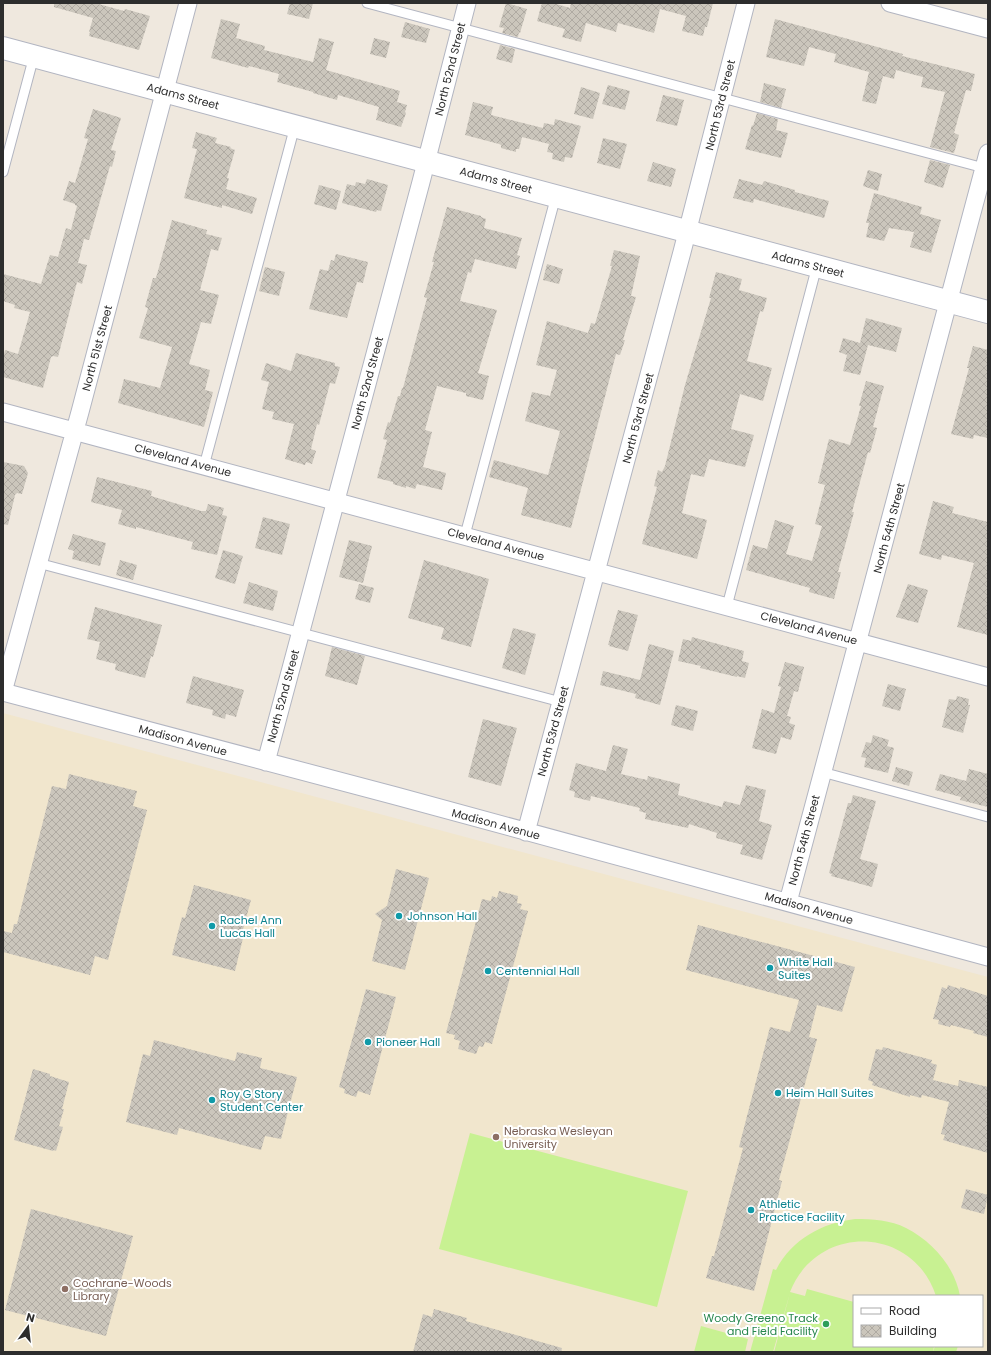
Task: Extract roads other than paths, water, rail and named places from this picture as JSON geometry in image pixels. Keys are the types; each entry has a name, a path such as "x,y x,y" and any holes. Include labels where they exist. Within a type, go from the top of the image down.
{"main road":[{"name":"Adams Street","path":"3,48 988,312"}],"street":[{"name":"North 51st Street","path":"3,692 188,3"},
{"name":"North 52nd Street","path":"266,762 467,3"},
{"name":"North 53rd Street","path":"526,832 688,231 746,3"},
{"path":"890,3 988,29"},
{"name":"North 54th Street","path":"788,902 986,160"},
{"name":"Cleveland Avenue","path":"3,412 465,535 988,677"},
{"name":"Madison Avenue","path":"3,692 988,957"}],"lane":[{"path":"367,3 722,98 986,160"},
{"path":"3,172 34,56"},
{"path":"204,466 295,126"},
{"path":"465,535 556,196"},
{"path":"726,606 817,266"},
{"path":"38,562 561,702"},
{"path":"822,772 988,817"}],"place":[{"name":"Johnson Hall","path":"399,916"},
{"name":"Rachel Ann Lucas Hall","path":"212,926"},
{"name":"White Hall Suites","path":"770,968"},
{"name":"Centennial Hall","path":"488,971"},
{"name":"Pioneer Hall","path":"368,1042"},
{"name":"Heim Hall Suites","path":"778,1093"},
{"name":"Roy G Story Student Center","path":"212,1100"},
{"name":"Nebraska Wesleyan University","path":"496,1137"},
{"name":"Athletic Practice Facility","path":"751,1210"},
{"name":"Cochrane-Woods Library","path":"65,1289"},
{"name":"Woody Greeno Track and Field Facility","path":"826,1324"}]}
